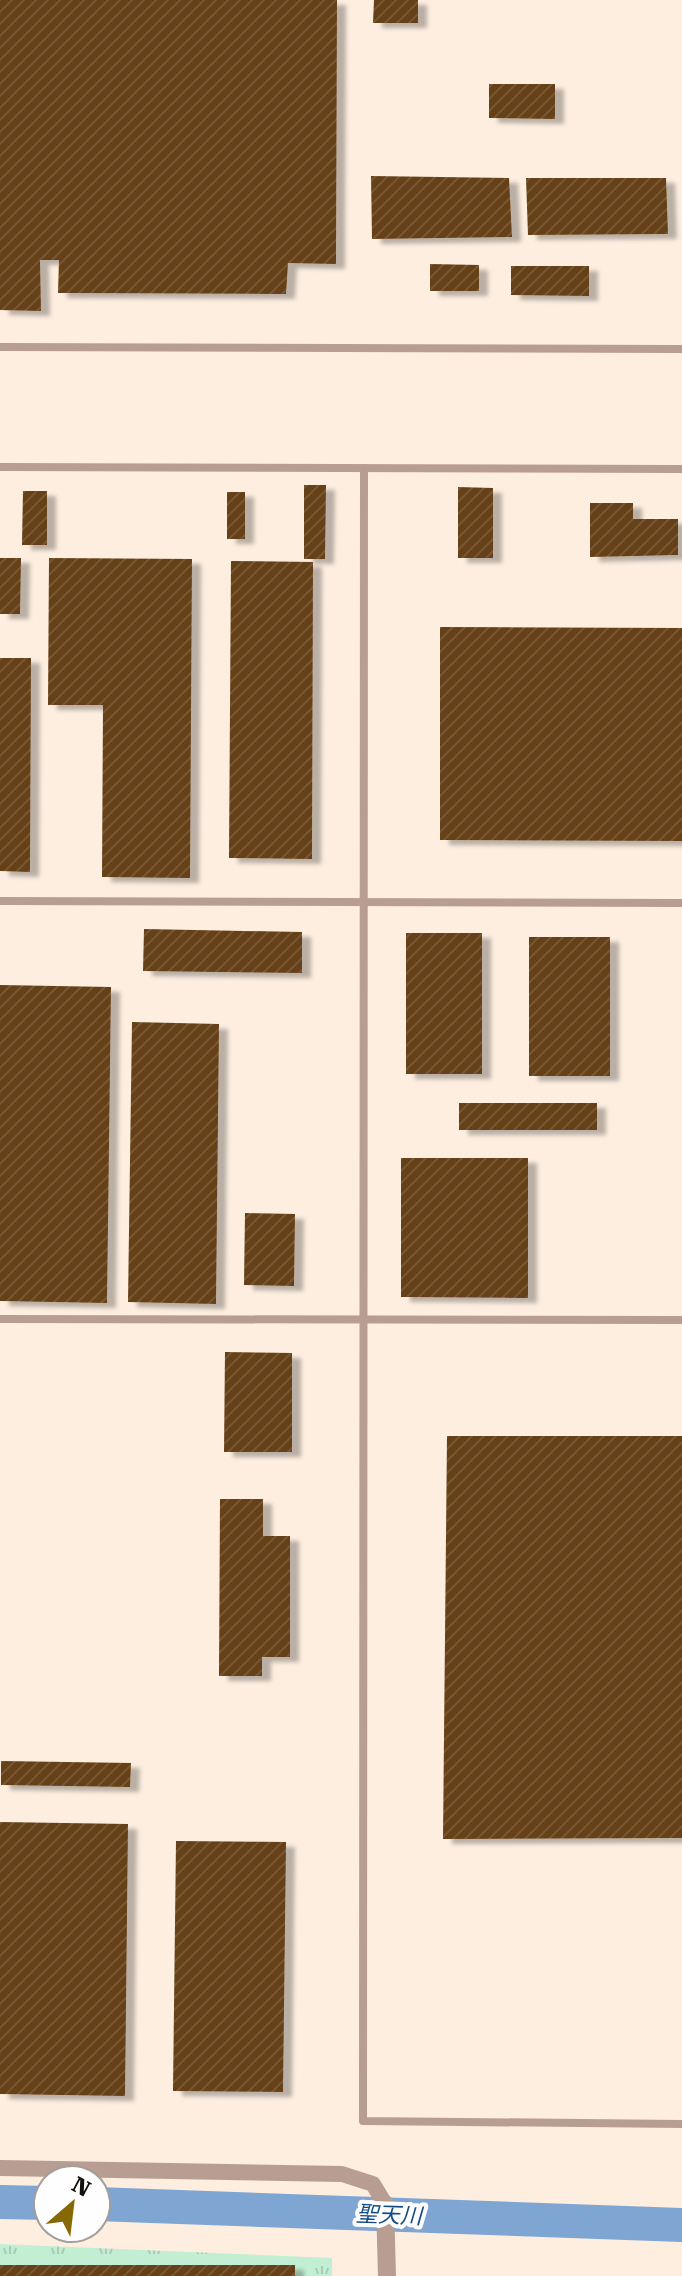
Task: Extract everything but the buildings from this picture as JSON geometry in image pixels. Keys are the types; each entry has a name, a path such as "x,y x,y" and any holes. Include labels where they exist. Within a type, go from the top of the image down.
{"street":[{"path":"0,2168 342,2174 373,2184 385,2204 387,2276"}],"lane":[{"path":"0,347 682,349"},
{"path":"0,467 682,469"},
{"path":"364,468 363,2121 682,2124"},
{"path":"0,901 682,903"},
{"path":"0,1319 682,1320"}],"green space":[{"path":"0,2244 332,2258 332,2276 0,2276"}],"waterway":[{"name":"聖天川","path":"0,2202 32,2203"},
{"name":"聖天川","path":"112,2205 682,2225"}]}
